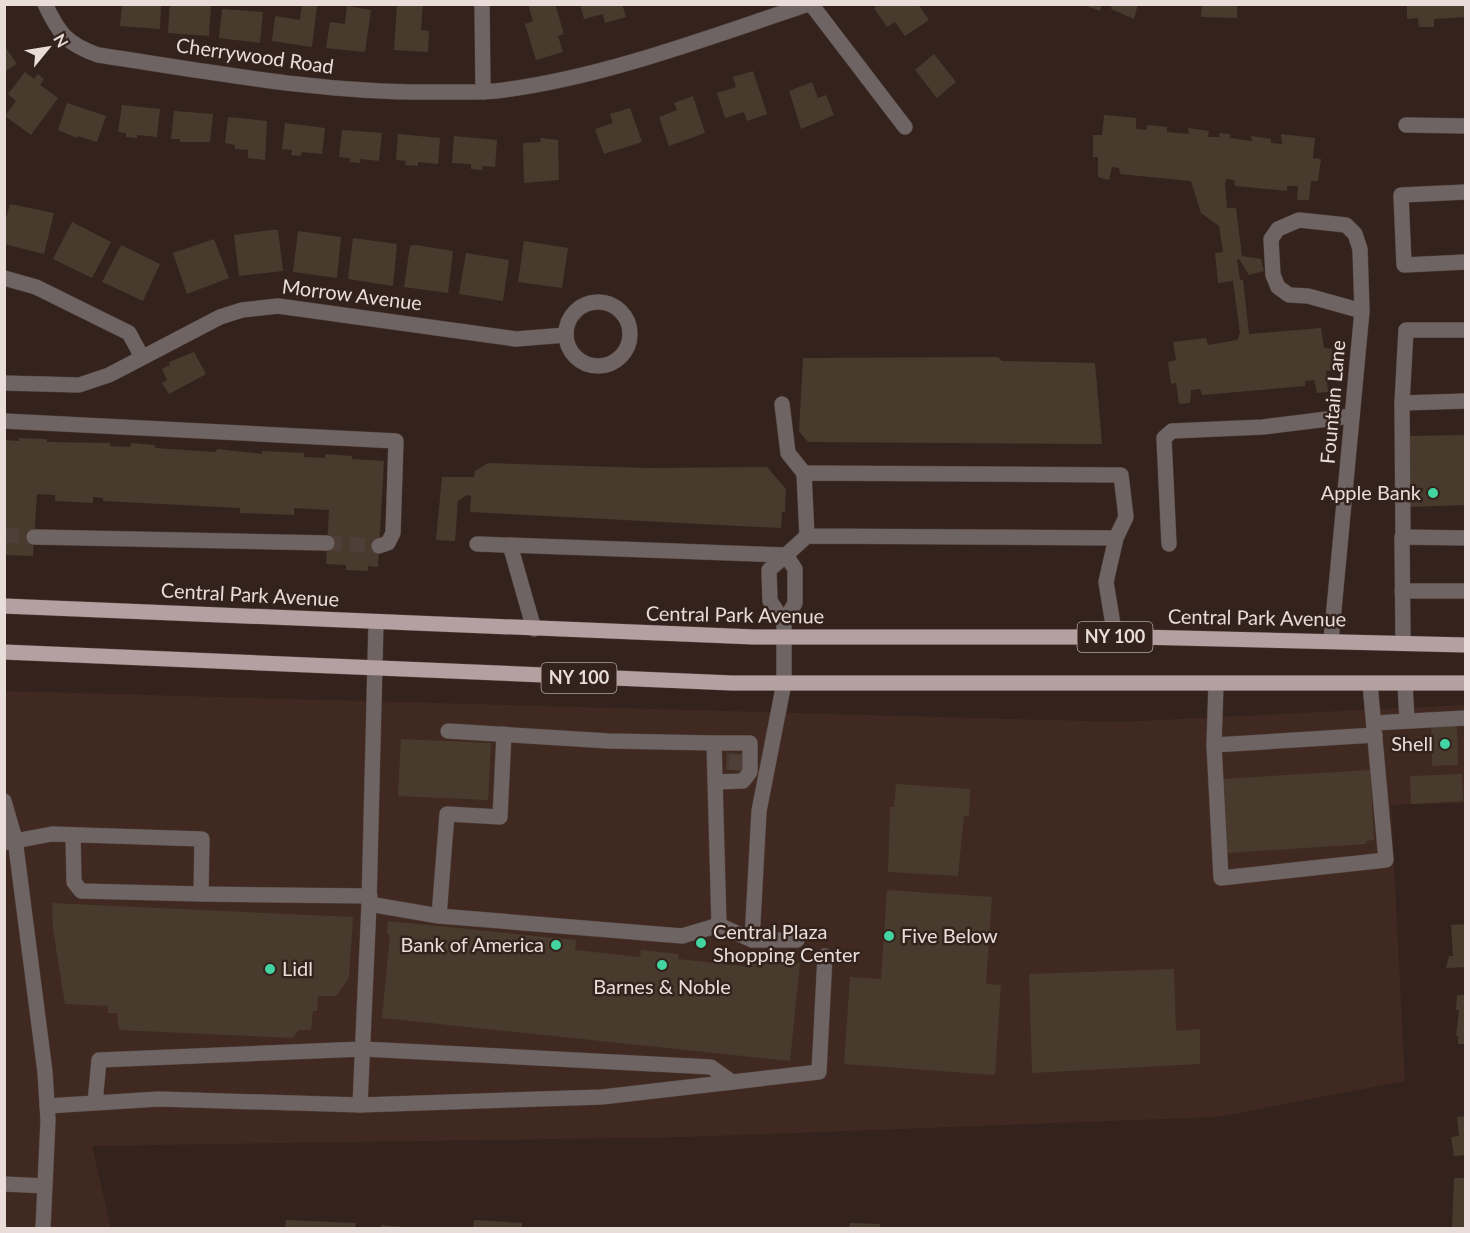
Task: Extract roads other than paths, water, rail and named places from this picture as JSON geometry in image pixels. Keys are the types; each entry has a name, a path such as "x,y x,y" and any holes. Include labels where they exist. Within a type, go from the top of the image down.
{"main road":[{"name":"Central Park Avenue","path":"4,606 783,638 1115,637 1331,640 1466,645"},
{"name":"NY 100","path":"4,652 619,680 784,683 1466,683"}],"street":[{"name":"Cherrywood Road","path":"45,4 57,30 76,47 98,55 295,85 390,93 483,92 560,81 637,60 810,4"},
{"path":"482,4 483,92"},
{"path":"810,4 905,127"},
{"path":"1406,126 1466,126"},
{"path":"1466,192 1401,195 1404,265 1466,262"},
{"name":"Fountain Lane","path":"1331,640 1362,311 1360,249 1355,234 1346,225 1299,220 1278,229 1271,239 1273,274 1278,287 1289,295 1308,296 1362,311"},
{"path":"4,278 47,292 129,333 142,357"},
{"path":"598,303 616,309 623,316 630,336 622,356 613,363 592,366 573,355 566,335 572,316 588,304 598,303"},
{"name":"Morrow Avenue","path":"4,383 79,385 101,378 220,317 242,310 278,306 516,339 566,335"},
{"path":"1403,642 1402,403 1406,330 1466,330"},
{"path":"1402,403 1466,401"},
{"path":"782,404 788,453 804,473 807,536"},
{"path":"1169,544 1164,438 1172,431 1263,427 1352,416"},
{"path":"4,421 396,441 393,533 388,543 379,546"},
{"path":"804,473 1121,475 1126,517 1116,538 1106,582 1115,637"},
{"path":"784,622 770,602 769,570 807,536 1116,538"},
{"path":"34,537 327,543"},
{"path":"1403,539 1466,538"},
{"path":"477,544 786,555"},
{"path":"510,545 534,629"},
{"path":"752,940 759,811 784,683 784,622 795,603 795,569 786,555"},
{"path":"1401,591 1466,591"},
{"path":"360,1105 370,900 373,668 376,622"},
{"path":"1216,684 1214,745 1221,878 1386,860 1370,684"},
{"path":"1405,684 1407,720"},
{"path":"1214,745 1375,729 1407,720 1466,718"},
{"path":"448,731 714,743 737,748 750,743 750,772 743,782 736,776 716,782"},
{"path":"439,916 447,814 500,817 504,734"},
{"path":"714,743 719,925"},
{"path":"4,801 47,1106 43,1228"},
{"path":"10,841 52,834 202,839 201,894"},
{"path":"73,835 74,882 81,891 370,900 439,916 682,936 719,925 752,940 797,940"},
{"path":"47,1106 159,1100 360,1105 602,1097 819,1072 825,956"},
{"path":"95,1103 99,1060 363,1049 711,1068 732,1082"},
{"path":"4,1184 45,1186"}],"tunnel":[{"path":"4,535 34,537"},
{"path":"327,543 379,546"},
{"path":"736,770 737,754"}],"place":[{"name":"Apple Bank","path":"1433,493"},
{"name":"Shell","path":"1445,744"},
{"name":"Five Below","path":"889,936"},
{"name":"Central Plaza Shopping Center","path":"701,943"},
{"name":"Bank of America","path":"556,945"},
{"name":"Barnes & Noble","path":"662,965"},
{"name":"Lidl","path":"270,969"}]}
